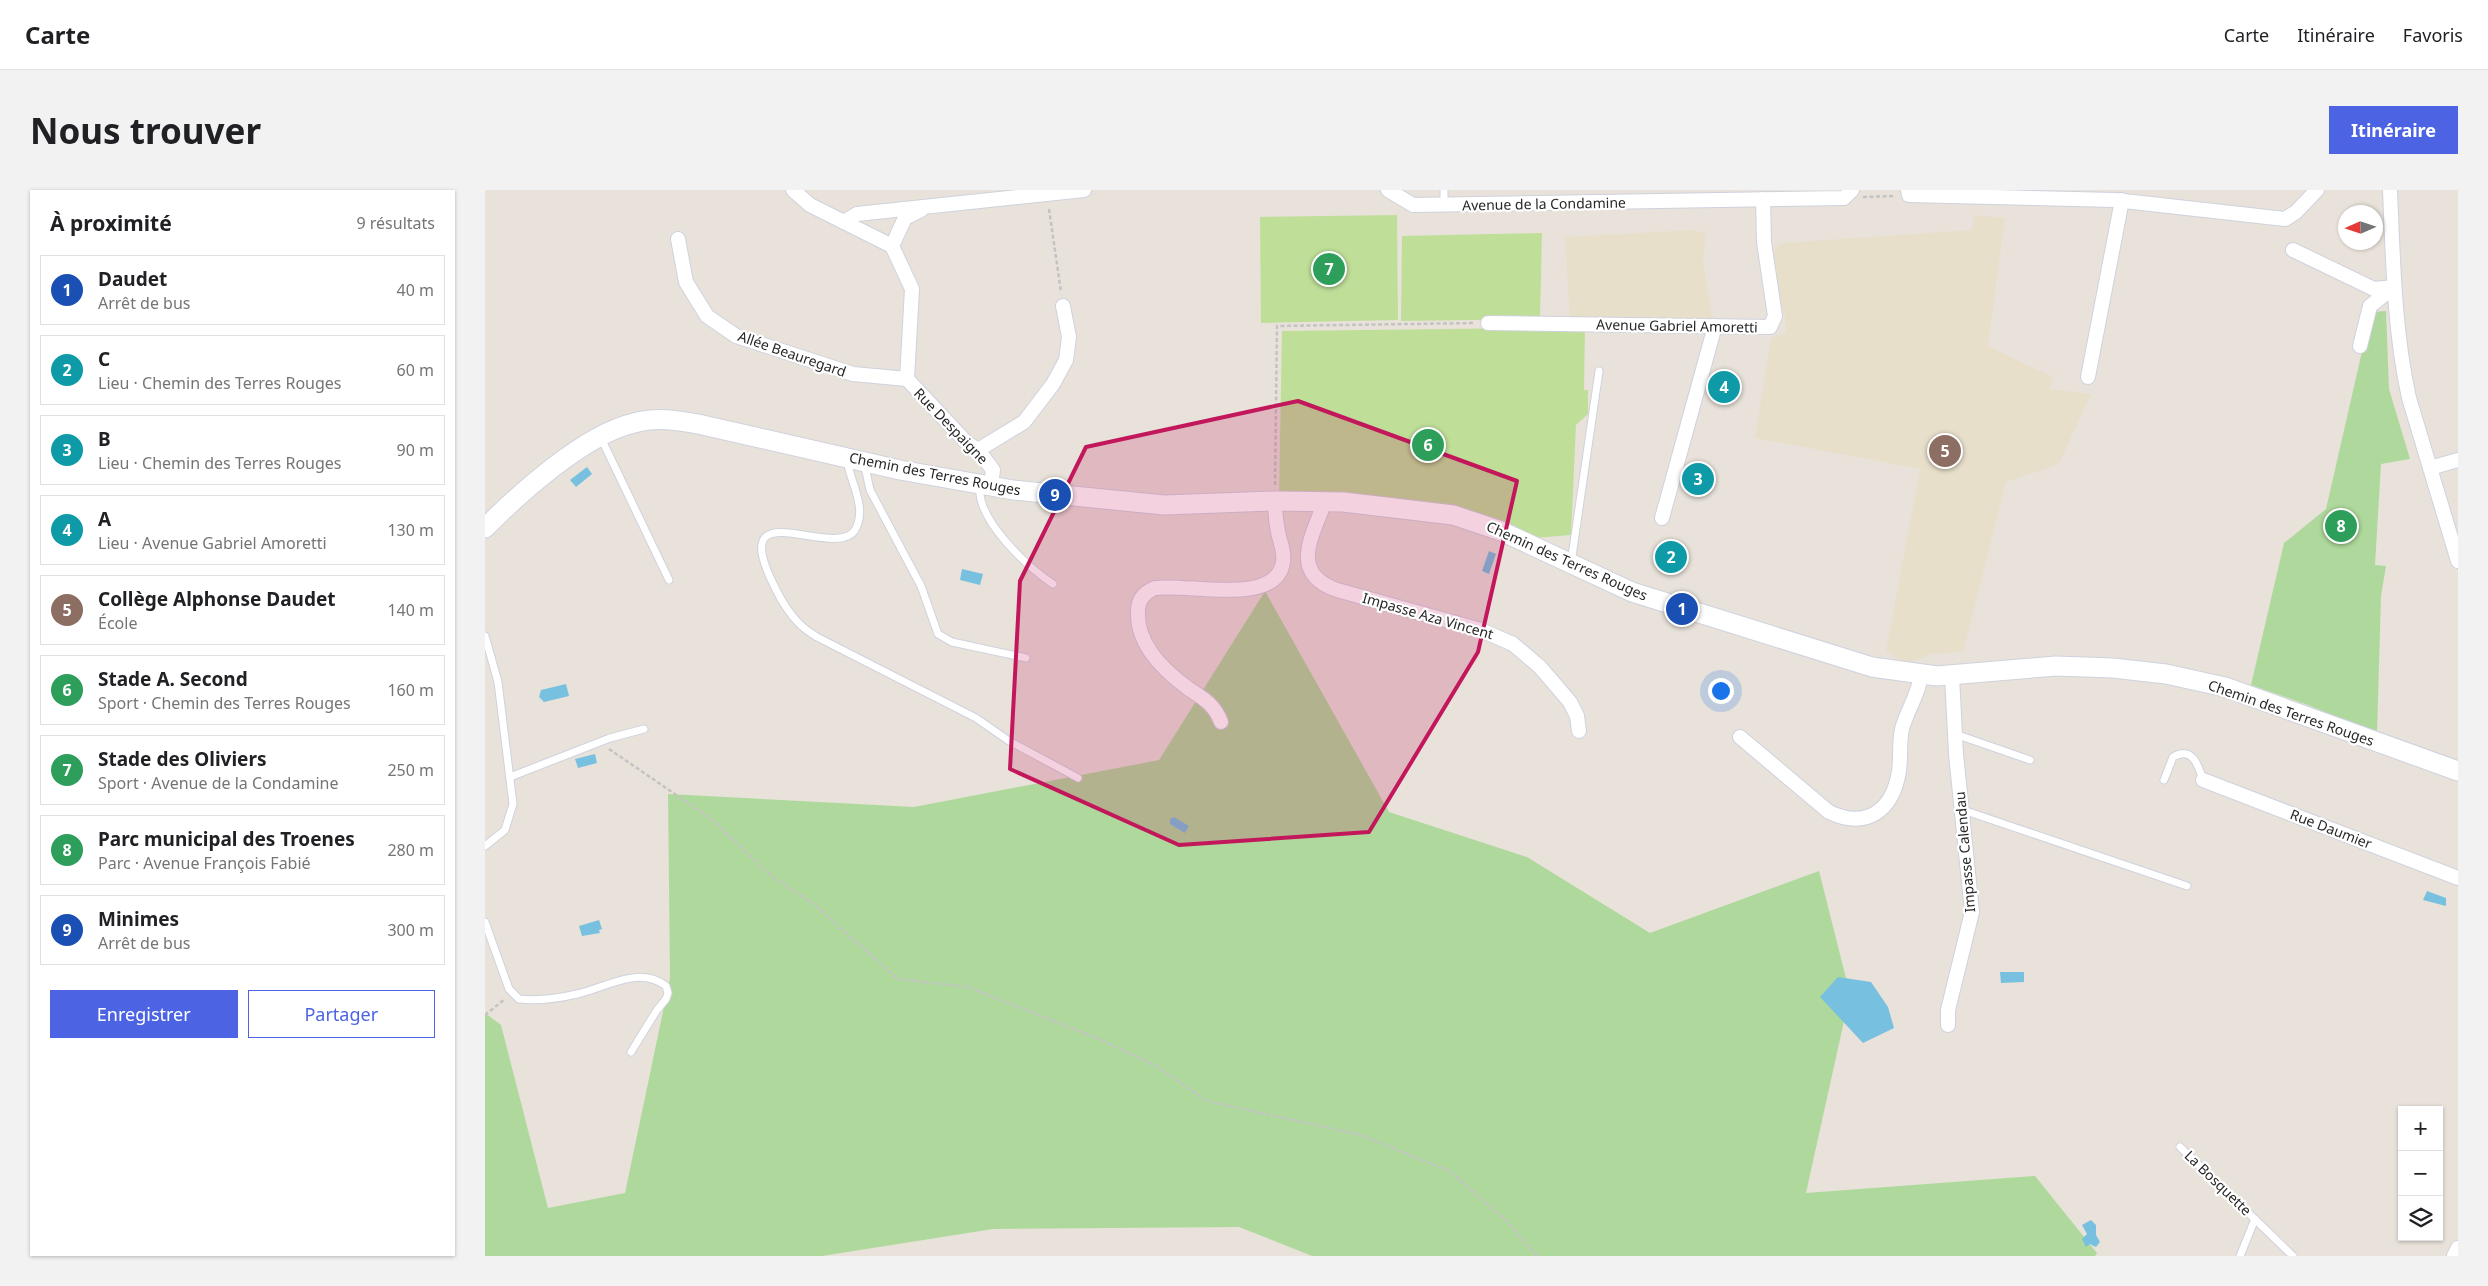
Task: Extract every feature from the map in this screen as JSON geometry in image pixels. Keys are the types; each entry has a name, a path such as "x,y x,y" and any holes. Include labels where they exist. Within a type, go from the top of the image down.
{"main road":[{"name":"Chemin des Terres Rouges","path":"485,528 534,484 600,436 632,423 672,420 855,460 985,485 1164,505 1325,501 1417,509 1468,519 1501,530 1610,583 1655,601 1872,667 1921,675 1952,676 2056,666 2113,668 2167,674 2225,687 2458,771"}],"street":[{"path":"793,190 810,205 892,246 905,218 928,206"},
{"path":"844,222 857,214 1018,194 1047,195 1084,190"},
{"name":"Avenue de la Condamine","path":"1388,190 1413,206 1685,196 1763,199"},
{"path":"1908,192 2122,200 2285,219 2296,212 2317,190"},
{"path":"2390,190 2394,287 2403,372 2458,561"},
{"path":"1763,199 1848,194"},
{"name":"Avenue Gabriel Amoretti","path":"1488,323 1770,327 1775,316 1763,242 1763,199"},
{"path":"2088,377 2122,200"},
{"name":"Allée Beauregard","path":"678,239 686,282 707,316 736,336 853,374 907,379"},
{"name":"Rue Despaigne","path":"892,246 912,289 907,379 967,443 977,450 993,470 985,485"},
{"path":"2293,250 2374,289 2394,287"},
{"path":"2359,346 2370,306 2394,287"},
{"path":"977,450 1024,422 1053,384 1066,360 1069,337 1063,306"},
{"path":"1661,518 1715,326"},
{"path":"2430,468 2458,460"},
{"path":"1221,722 1214,707 1176,679 1147,648 1138,621 1139,602 1146,593 1155,588 1243,590 1263,586 1271,581 1280,572 1284,557 1277,531 1275,501"},
{"name":"Impasse Aza Vincent","path":"1325,501 1308,548 1309,564 1319,583 1337,590 1481,630 1513,644 1540,667 1570,702 1577,716 1579,731"},
{"path":"1740,738 1829,812 1843,818 1866,819 1879,811 1896,785 1904,722 1919,688 1921,675"},
{"name":"Impasse Calendau","path":"1948,1025 1949,1010 1972,917 1955,734 1952,676"},
{"name":"Rue Daumier","path":"2203,780 2458,878"},
{"path":"2454,1256 2458,1248"}],"lane":[{"path":"1444,190 1444,205"},
{"path":"1571,563 1599,371"},
{"path":"600,436 669,580"},
{"path":"855,460 864,472 870,490 921,586 938,634 952,642 1026,658"},
{"path":"855,460 859,510 856,528 851,535 838,538 781,532 768,537 762,543 764,563 789,612 801,627 812,634 975,718 1009,741 1078,778"},
{"path":"985,485 983,504 997,529 1028,565 1053,584"},
{"path":"485,636 498,682 513,804 510,818 502,834 485,846"},
{"path":"510,777 644,728"},
{"path":"1955,734 2030,760"},
{"path":"2164,780 2173,757 2184,754 2192,756 2197,762 2203,780"},
{"path":"1963,810 2187,886"},
{"path":"485,922 511,992 519,999 577,994 625,979 645,978 659,982 667,988 667,997 631,1052"},
{"name":"La Bosquette","path":"2180,1147 2293,1256"},
{"name":"La Bosquette","path":"2240,1256 2255,1219"}],"path":[{"path":"1848,194 1908,192"},
{"path":"1047,195 1063,306"},
{"path":"1275,501 1277,326 1488,323"},
{"path":"600,743 710,818 769,874 816,906 898,979 968,987 1090,1035 1158,1067 1207,1101 1361,1135 1449,1171 1507,1221 1537,1256"},
{"path":"485,1015 511,992"}],"highlighted area":[{"path":"1298,401 1517,481 1478,652 1369,832 1179,845 1010,769 1020,581 1086,447"}],"shaded area":[{"path":"1975,215 2005,218 1988,346 2053,377 2050,389 2091,394 2059,464 2006,482 1963,652 1931,654 1906,665 1886,651 1920,469 1755,438 1771,338 1786,333 1785,318 1771,264 1772,252 1782,243 1972,230"},
{"path":"1694,230 1706,234 1703,261 1712,319 1570,320 1565,237"}],"green space":[{"path":"1397,215 1398,320 1261,323 1260,217"},
{"path":"1542,233 1540,319 1401,321 1402,236"},
{"path":"2386,311 2389,389 2410,459 2381,464 2375,565 2386,566 2381,596 2377,734 2308,705 2251,685 2284,543 2326,509 2371,312"},
{"path":"1585,328 1584,390 1588,390 1588,414 1576,425 1571,535 1533,538 1470,511 1279,495 1282,331"},
{"path":"1265,591 1389,812 1527,857 1650,933 1819,871 1850,994 1806,1193 2035,1176 2097,1253 2095,1256 1312,1256 1239,1227 993,1229 822,1256 485,1256 485,1013 501,1025 548,1208 625,1193 670,978 668,794 914,807 1159,760"}],"water":[{"path":"587,467 592,474 576,487 570,480"},
{"path":"1489,551 1496,554 1489,574 1482,571"},
{"path":"962,569 983,574 980,585 960,580"},
{"path":"566,684 569,696 544,702 539,697 541,690"},
{"path":"595,754 597,763 578,768 575,759"},
{"path":"1174,817 1189,826 1185,833 1170,824 1170,819"},
{"path":"2427,891 2446,898 2446,906 2423,900"},
{"path":"599,920 602,929 599,930 600,933 582,936 579,926"},
{"path":"2000,972 2024,972 2024,982 2001,983"},
{"path":"1838,977 1871,982 1888,1007 1894,1028 1863,1043 1820,997"},
{"path":"2091,1220 2096,1225 2096,1235 2100,1242 2096,1247 2090,1244 2086,1247 2082,1239 2087,1234 2082,1225"}],"place":[{"name":"Stade des Oliviers","path":"1329,269"},
{"name":"A","path":"1724,387"},
{"name":"Stade A. Second","path":"1428,445"},
{"name":"Collège Alphonse Daudet","path":"1945,451"},
{"name":"B","path":"1698,479"},
{"name":"Minimes","path":"1055,495"},
{"name":"Parc municipal des Troenes","path":"2341,526"},
{"name":"C","path":"1671,557"},
{"name":"Daudet","path":"1682,609"}]}
